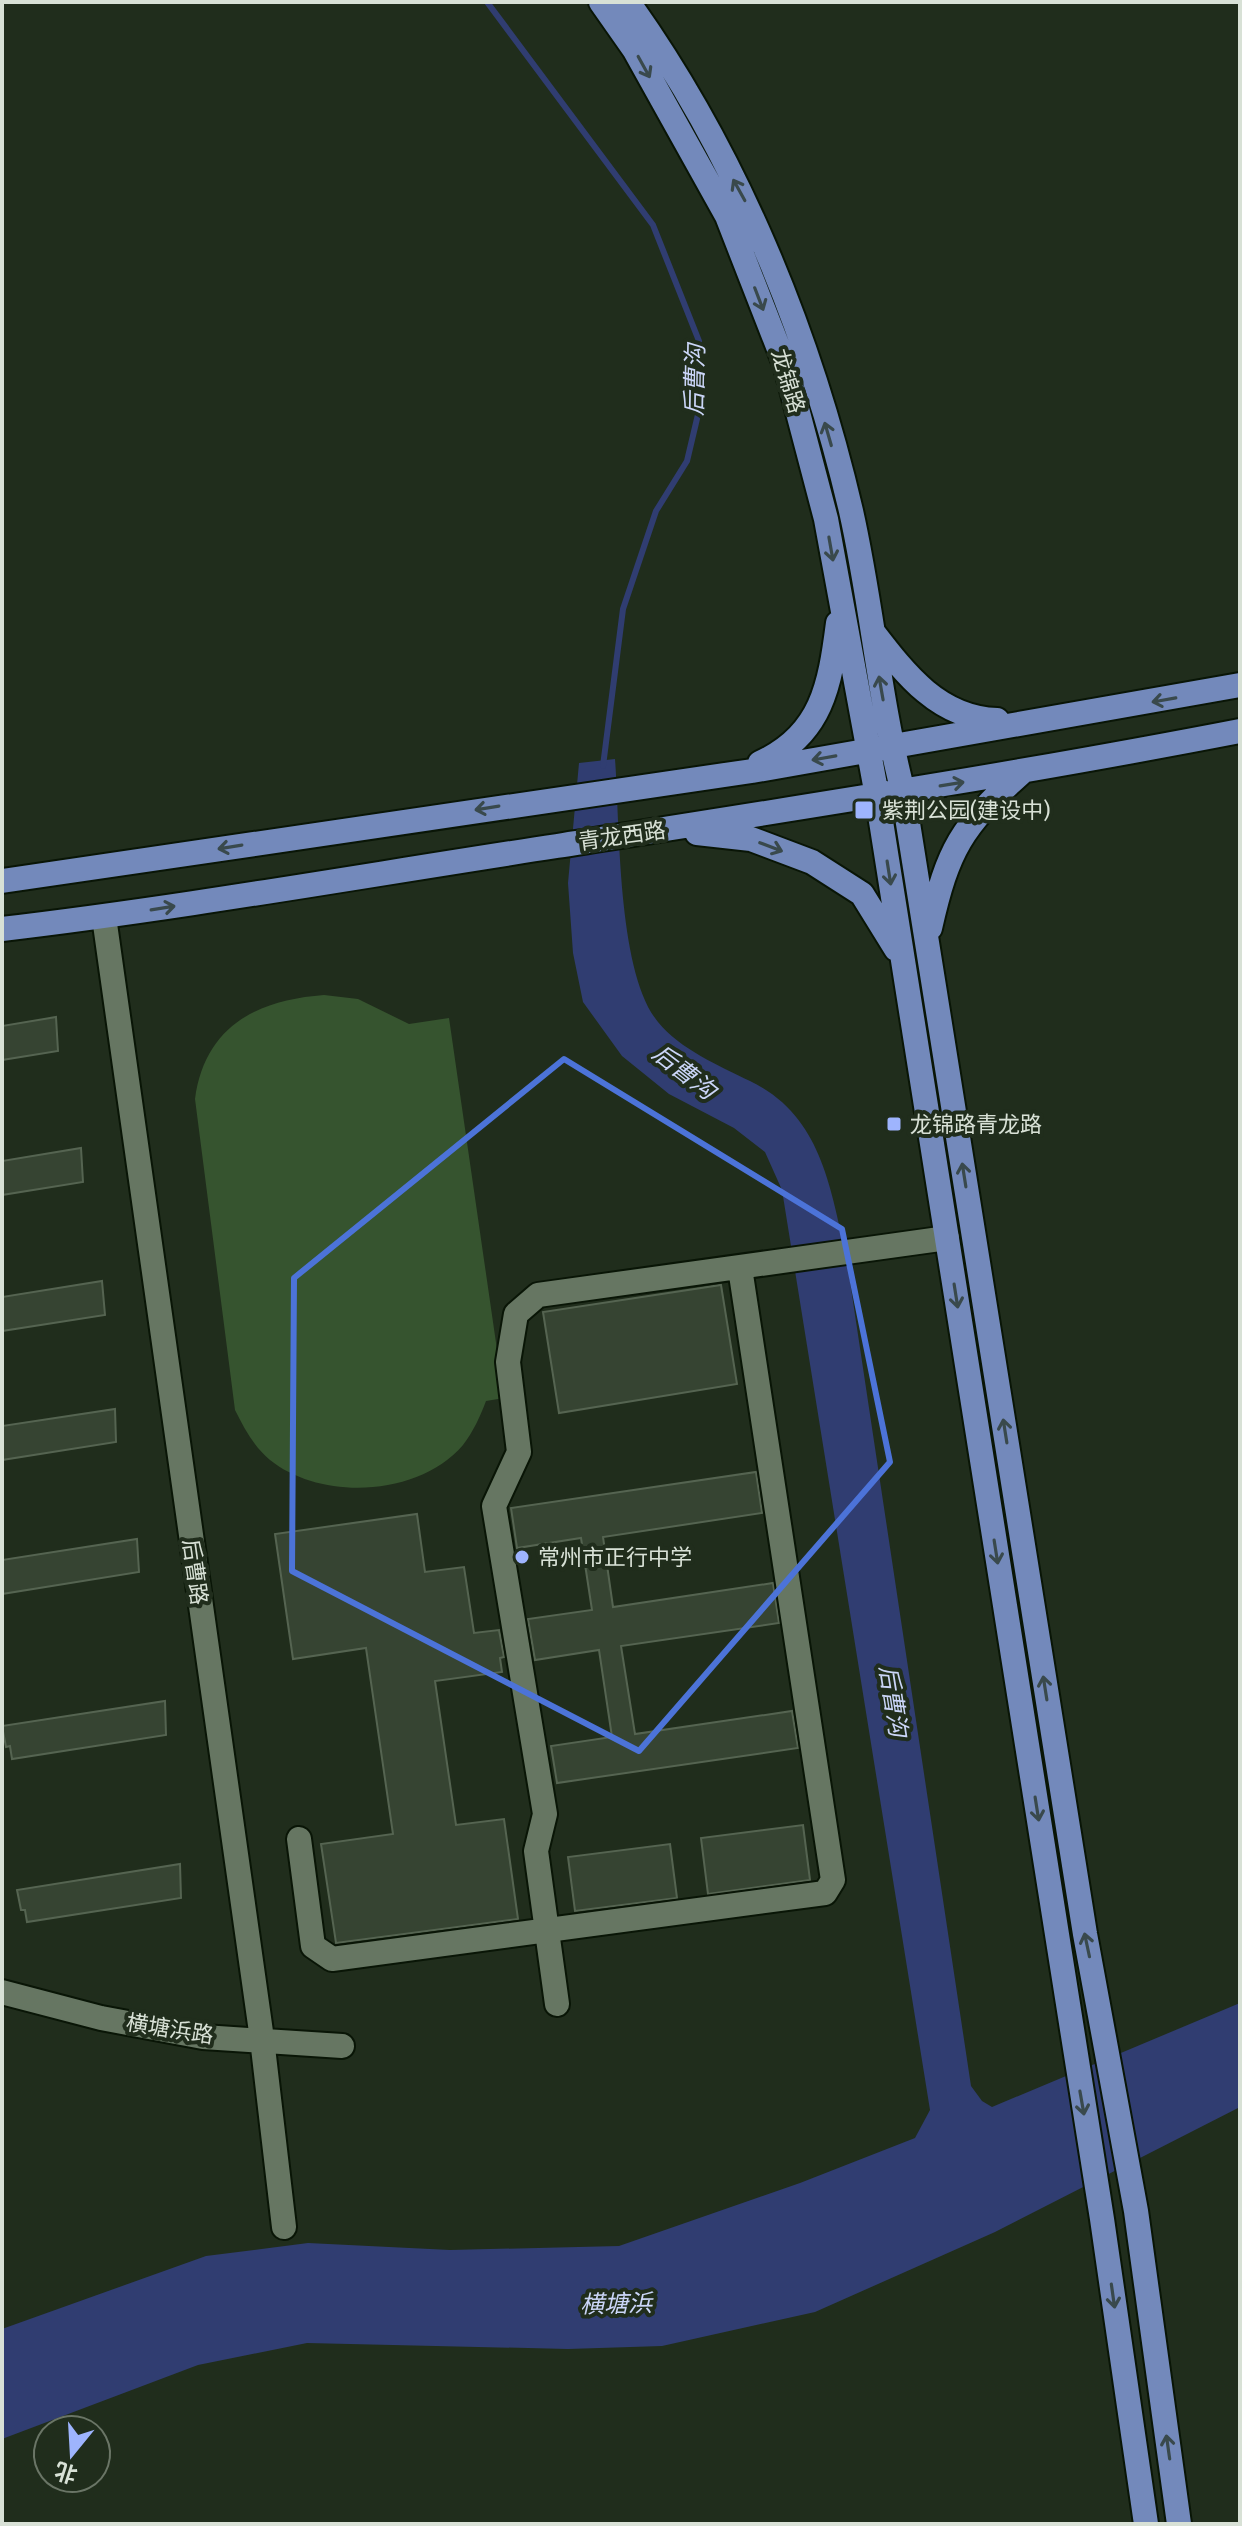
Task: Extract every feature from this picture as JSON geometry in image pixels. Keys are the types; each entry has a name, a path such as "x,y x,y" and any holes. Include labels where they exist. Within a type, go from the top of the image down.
{"main road":[{"name":"龙锦路","path":"601,2 634,49 727,216 786,367 826,519 841,600 880,749 903,792 1085,1934 1136,2211 1179,2524"},
{"name":"龙锦路","path":"628,2 653,37 747,204 798,329 851,511 871,629 880,749 877,796 1069,2026 1102,2219 1146,2524"},
{"path":"737,773 783,752 811,725 831,676 841,600"},
{"path":"871,629 930,698 972,719 1039,722"},
{"path":"2,881 737,773 1240,685"},
{"name":"青龙西路","path":"2,929 104,917 667,830 1021,773 1240,731"},
{"path":"927,942 941,879 959,837 988,802 1021,773"},
{"path":"667,830 751,839 812,862 862,894 903,959"}],"street":[{"name":"后曹路","path":"104,917 262,2039 284,2227"},
{"path":"557,2004 536,1851 545,1814 494,1506 519,1452 508,1362 516,1314 538,1295 947,1238"},
{"path":"299,1839 313,1946 332,1959 825,1893 833,1880 746,1268"},
{"name":"横塘浜路","path":"2,1992 101,2018 203,2037 342,2046"}],"highlighted area":[{"path":"564,1059 842,1229 890,1462 639,1751 292,1571 294,1278"}],"green space":[{"path":"324,995 358,999 409,1024 449,1018 504,1398 486,1401 467,1440 444,1462 421,1475 369,1487 342,1487 291,1473 259,1449 235,1410 195,1099 210,1053 223,1035 238,1022 277,1003"}],"water":[{"name":"横塘浜","path":"615,759 628,934 645,999 658,1022 701,1056 774,1095 793,1113 807,1133 827,1179 846,1255 971,2086 982,2101 992,2107 1240,2003 1240,2107 995,2232 815,2312 662,2346 568,2349 307,2343 198,2365 68,2414 32,2414 32,2428 2,2439 2,2329 206,2256 308,2243 450,2250 619,2246 800,2183 915,2138 930,2110 782,1190 765,1152 734,1128 669,1094 622,1056 583,1002 573,953 568,883 579,763"}],"building":[{"path":"56,1017 58,1051 2,1060 2,1026"},
{"path":"81,1148 83,1182 2,1195 2,1161"},
{"path":"102,1281 105,1315 2,1331 2,1297"},
{"path":"721,1285 737,1384 559,1413 543,1312"},
{"path":"115,1409 116,1442 2,1460 2,1426"},
{"path":"756,1472 762,1513 603,1537 613,1607 773,1583 779,1623 621,1646 635,1734 792,1711 798,1748 557,1783 551,1746 612,1737 599,1650 535,1660 528,1619 592,1610 581,1538 517,1548 511,1508"},
{"path":"417,1514 425,1572 464,1567 474,1633 499,1630 504,1657 500,1658 502,1672 435,1681 456,1825 504,1819 518,1919 336,1943 321,1844 393,1834 366,1648 293,1659 275,1534"},
{"path":"137,1539 139,1572 2,1594 2,1560"},
{"path":"165,1701 166,1735 12,1759 10,1746 6,1747 2,1726"},
{"path":"803,1825 810,1880 708,1894 701,1838"},
{"path":"670,1844 677,1898 575,1911 568,1857"},
{"path":"180,1864 181,1898 27,1922 25,1910 21,1910 17,1890"}],"waterway":[{"name":"后曹沟","path":"487,2 653,225 699,341 700,406 687,461 656,511 623,609 603,766"}],"place":[{"name":"紫荆公园(建设中)","path":"864,810"},
{"name":"龙锦路青龙路","path":"894,1124"},
{"name":"常州市正行中学","path":"522,1557"}]}
